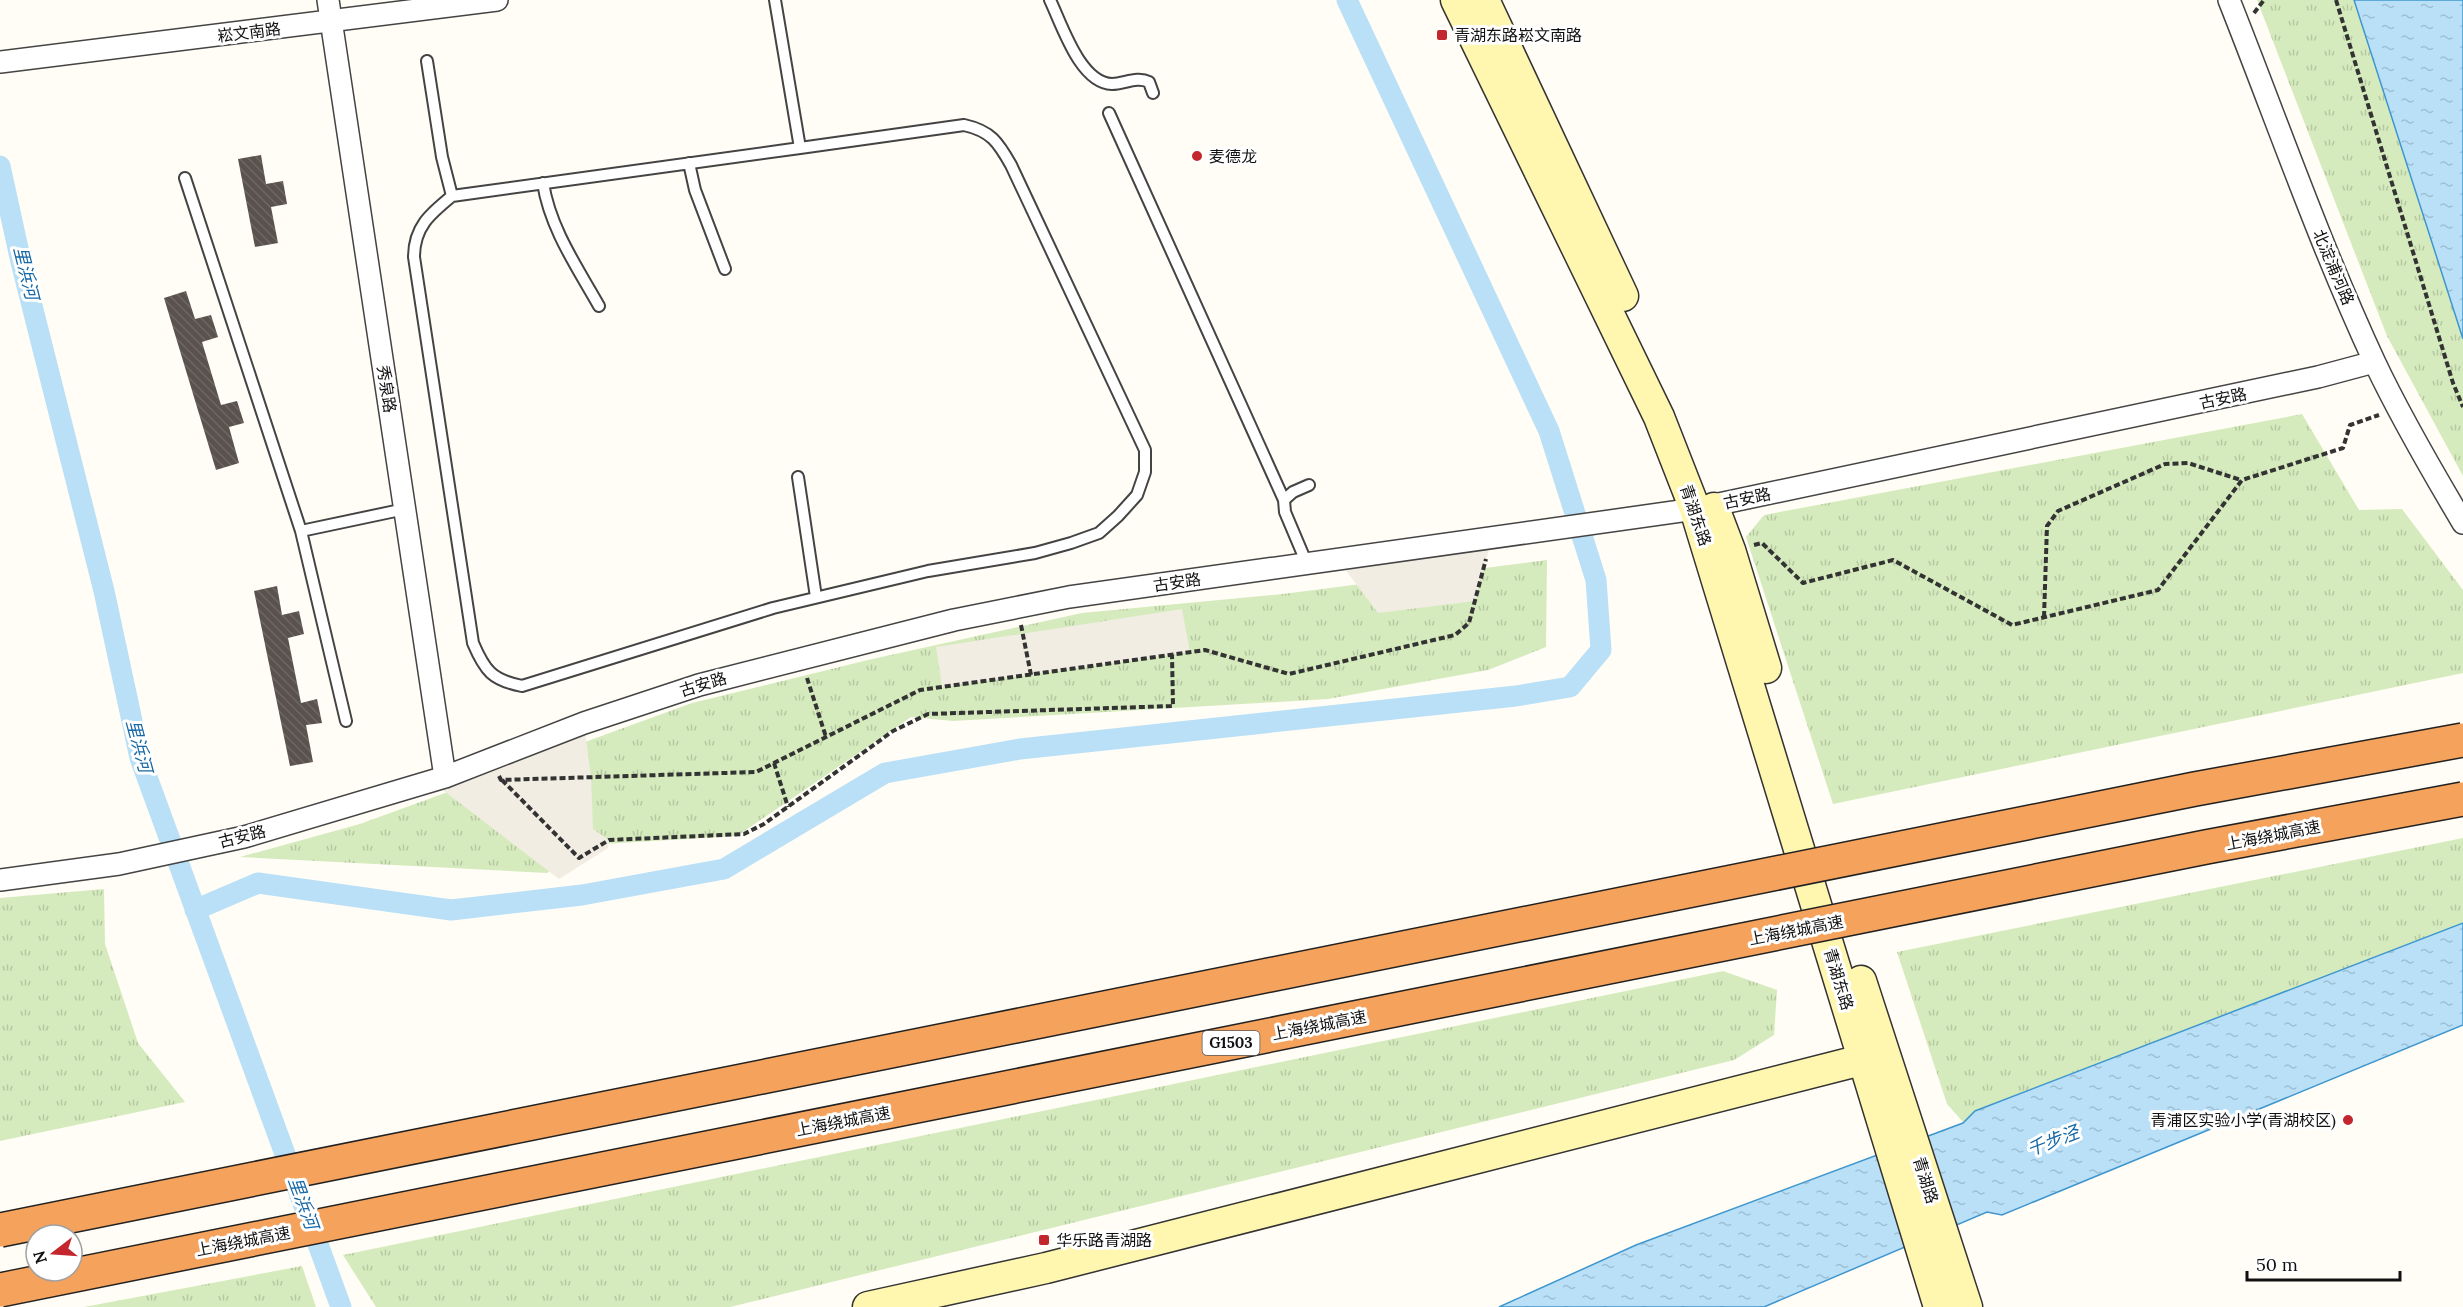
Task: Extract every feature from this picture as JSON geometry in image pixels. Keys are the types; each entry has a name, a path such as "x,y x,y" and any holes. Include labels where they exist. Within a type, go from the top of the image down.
{"highway":[{"path":"0,1230 2172,794 2463,740"},
{"name":"上海绕城高速","path":"0,1290 2182,852 2463,800"}],"main road":[{"name":"青湖东路","path":"1456,0 1659,417 1704,507 1730,550 1850,949 1874,1056"},
{"name":"青湖东路","path":"1484,0 1686,434 1704,507 1874,1056"},
{"path":"868,1307 1046,1268 1874,1056 1884,1127 1933,1242"},
{"name":"青湖路","path":"1874,1056 1916,1149 1933,1242 1940,1307"},
{"name":"青湖路","path":"1933,1242 1967,1307"}],"street":[{"name":"秀泉路","path":"328,0 445,777"},
{"name":"崧文南路","path":"0,62 497,0"},
{"name":"北淀浦河路","path":"2229,0 2308,207 2374,362 2397,409 2463,523"},
{"name":"古安路","path":"0,880 119,864 244,837 445,777 584,723 699,684 954,620 1069,597 1704,507 2306,380 2374,362"}],"lane":[{"path":"775,0 800,148"},
{"path":"1050,0 1076,53 1090,75 1099,81 1112,84 1142,79 1149,82 1153,93"},
{"path":"427,61 442,157 452,196"},
{"path":"1109,113 1284,500 1285,512 1307,564"},
{"path":"964,125 980,128 997,141 1011,165 1145,450 1145,472 1137,495 1099,532 1071,543 1035,553 951,566 816,597 710,626 522,686 501,682 482,664 473,643 414,257 414,242 422,225 452,196 689,163 964,125"},
{"path":"689,163 695,190 725,270"},
{"path":"185,178 301,531 346,721"},
{"path":"543,183 547,206 554,225 599,306"},
{"path":"798,477 816,597"},
{"path":"1284,500 1293,492 1308,485"},
{"path":"301,531 405,509"}],"path":[{"path":"2336,0 2453,383 2463,407"},
{"path":"2044,617 2047,526 2058,511 2165,464 2188,464 2242,480 2343,448 2350,425 2397,409"},
{"path":"1730,550 1762,543 1803,583 1893,560 2012,625 2158,590 2242,480"},
{"path":"501,780 756,772 920,690 1205,650 1289,674 1455,635 1469,623 1492,538"},
{"path":"1018,607 1031,675"},
{"path":"489,760 501,780 579,858 609,840 744,834 764,824 893,731 928,714 1173,706 1172,655"},
{"path":"801,657 826,737"},
{"path":"774,763 788,807"}],"green space":[{"path":"2257,0 2463,0 2463,476 2387,336"},
{"path":"2302,414 2359,510 2402,509 2463,590 2463,673 1833,804 1746,537 1764,515"},
{"path":"1547,560 1546,647 1488,670 1328,699 953,721 911,717 737,836 586,845 547,873 240,857 360,824 692,703 868,660 1082,613 1283,594"},
{"path":"2463,838 2463,923 1975,1111 1963,1122 1947,1104 1897,952"},
{"path":"104,889 105,944 138,1043 185,1102 0,1141 0,898"},
{"path":"1723,971 1777,990 1774,1035 1734,1060 730,1307 376,1307 343,1255"},
{"path":"302,1266 316,1307 84,1307"}],"shaded area":[{"path":"1492,538 1475,601 1378,613 1338,560"},
{"path":"1182,609 1190,652 942,687 936,647"},
{"path":"584,723 591,777 593,829 609,840 608,848 559,879 431,781"}],"water":[{"path":"2354,0 2463,0 2463,339"},
{"name":"千步泾","path":"2463,923 2463,1025 2002,1215 1987,1212 1764,1307 1499,1307 1636,1245 1963,1123 1975,1111"}],"building":[{"path":"261,155 266,184 283,181 287,204 271,207 278,243 255,247 238,159"},
{"path":"186,291 195,319 211,315 218,337 202,342 221,405 237,401 244,423 229,427 239,463 216,470 164,298"},
{"path":"277,586 282,615 299,611 304,634 288,638 301,703 317,699 322,723 306,725 313,762 290,766 254,591"}],"waterway":[{"path":"195,910 258,883 451,910 582,895 724,869 885,773 1020,749 1516,696 1570,687 1601,650 1596,580 1549,431 1347,0"},
{"name":"里浜河","path":"0,166 21,262 104,591 140,758 341,1307"}],"place":[{"name":"青湖东路崧文南路","path":"1442,35"},
{"name":"麦德龙","path":"1197,156"},
{"name":"青浦区实验小学(青湖校区)","path":"2348,1120"},
{"name":"华乐路青湖路","path":"1044,1240"}]}
